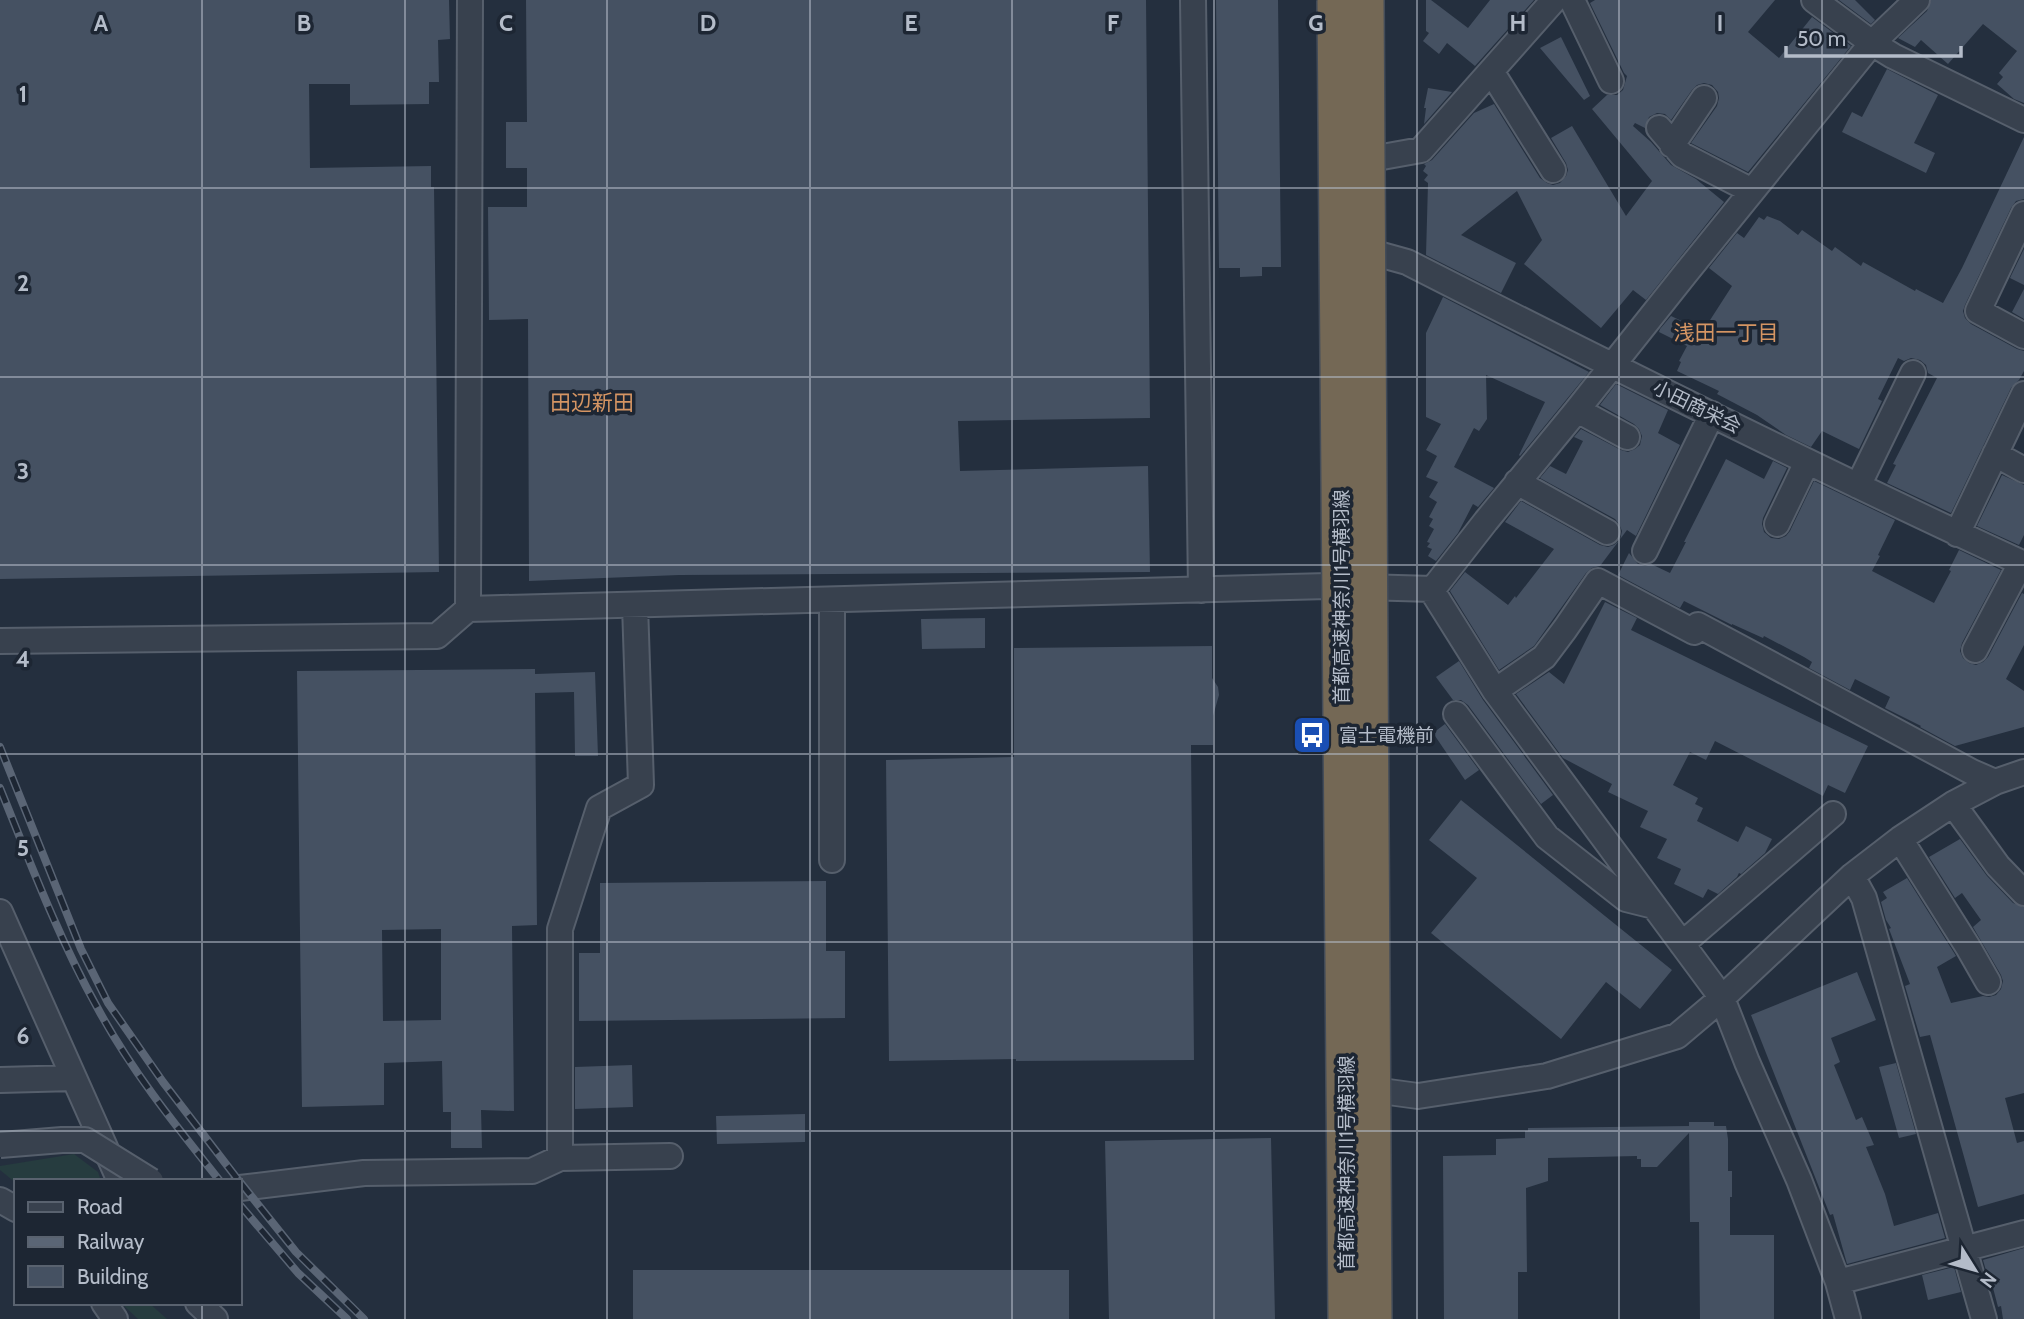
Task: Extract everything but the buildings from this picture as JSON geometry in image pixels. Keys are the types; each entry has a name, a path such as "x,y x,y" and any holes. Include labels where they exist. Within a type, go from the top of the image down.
{"highway":[{"name":"首都高速神奈川1号横羽線","path":"1336,0 1347,1319"},
{"name":"首都高速神奈川1号横羽線","path":"1365,0 1373,1319"}],"street":[{"path":"468,609 470,0"},
{"path":"1193,0 1200,590"},
{"path":"1371,159 1421,150 1554,0"},
{"path":"1572,0 1611,80"},
{"path":"1814,0 1893,56 2024,120"},
{"path":"1432,589 1872,43 1917,0"},
{"path":"1491,71 1553,170"},
{"path":"1704,98 1666,136 1682,155 1752,191"},
{"path":"2024,214 1978,311 2024,336"},
{"name":"小田商栄会","path":"1371,252 1406,262 1807,462 2022,563"},
{"path":"1858,486 1913,373"},
{"path":"1957,534 2024,394"},
{"path":"1577,411 1627,437"},
{"path":"1645,551 1712,414"},
{"path":"1995,454 2024,470"},
{"path":"1777,524 1807,462"},
{"path":"1517,482 1607,532"},
{"path":"1975,650 2022,563"},
{"path":"1495,691 1544,657 1598,581 1695,632 1698,625 1995,782"},
{"path":"0,642 437,636 468,609 1340,586 1432,589"},
{"path":"1432,589 1495,691 1722,998 1799,1180 1838,1282 1848,1319"},
{"path":"832,600 832,860"},
{"path":"560,1158 560,929 599,807 641,785 635,605"},
{"path":"1456,714 1547,837 1626,899 1654,906"},
{"path":"1334,1083 1418,1096 1546,1076 1677,1036 1722,998 1852,876 1900,839 1953,804 1995,782 2024,772"},
{"path":"1953,804 1998,866 2024,893"},
{"path":"1682,944 1833,814"},
{"path":"1900,839 1987,982"},
{"path":"1852,876 1864,898 1984,1319"},
{"path":"0,912 119,1179"},
{"path":"0,1080 74,1078"},
{"path":"0,1145 85,1140 148,1179"},
{"path":"242,1188 364,1173 532,1171 560,1158 670,1156"},
{"path":"1838,1282 2024,1233"},
{"path":"200,1305 215,1319"}],"green space":[{"path":"74,1154 98,1172 100,1179 14,1179 14,1181 0,1170 0,1166"},
{"path":"123,1305 151,1305 167,1319 138,1319"}],"railway":[{"path":"0,747 81,949 108,1003 163,1082 237,1179"},
{"path":"0,788 57,926 97,1007 139,1075 218,1179"},
{"path":"242,1184 296,1252 364,1319"},
{"path":"242,1207 298,1273 347,1319"}],"place":[{"name":"富士電機前","path":"1312,735"}],"district":[{"name":"浅田一丁目","path":"1726,332"},
{"name":"田辺新田","path":"592,402"}]}
